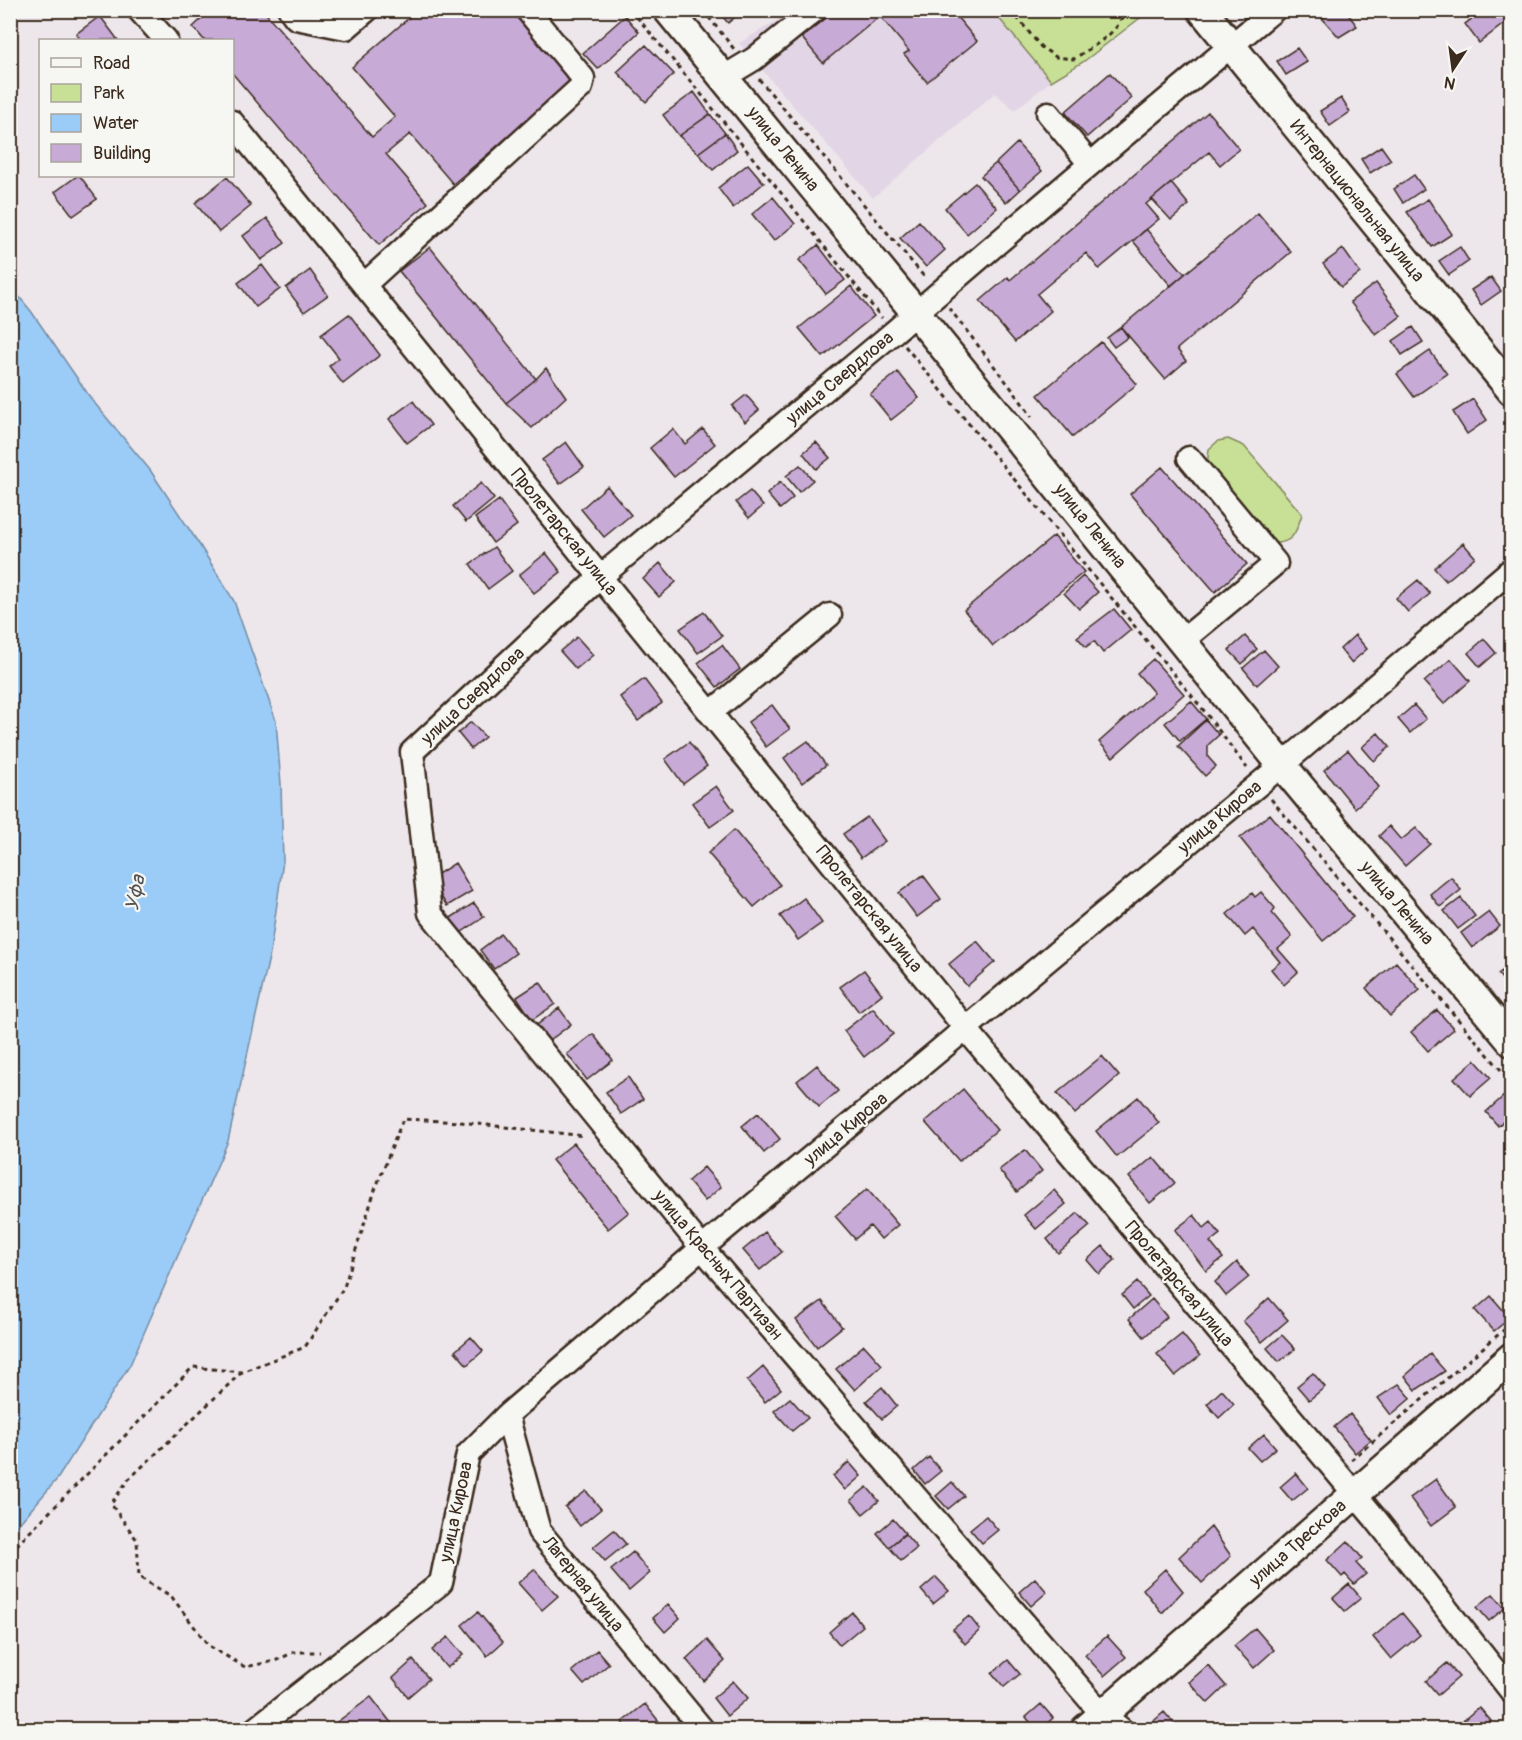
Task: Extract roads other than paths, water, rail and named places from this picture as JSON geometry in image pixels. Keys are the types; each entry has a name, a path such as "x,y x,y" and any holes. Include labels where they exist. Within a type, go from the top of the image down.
{"main road":[{"name":"улица Ленина","path":"668,10 735,70 916,313 1282,765 1512,1042"},
{"name":"Интернациональная улица","path":"1202,10 1512,391"},
{"name":"улица Трескова","path":"1103,1725 1345,1483 1512,1357"}],"street":[{"path":"139,10 165,39"},
{"path":"290,10 296,18 346,28 367,10"},
{"path":"364,285 581,87 583,78 526,10"},
{"path":"735,70 754,59 815,10"},
{"name":"улица Свердлова","path":"412,752 600,577 1274,10"},
{"path":"1048,113 1090,164"},
{"name":"Пролетарская улица","path":"234,124 966,1029 1345,1483 1512,1692"},
{"path":"1182,641 1276,563 1189,458"},
{"name":"улица Кирова","path":"254,1730 441,1582 468,1454 507,1415 702,1248 1282,765 1512,570"},
{"path":"710,712 830,615"},
{"name":"улица Красных Партизан","path":"412,752 430,912 702,1248 1103,1725"},
{"name":"Лагерная улица","path":"507,1415 539,1531 703,1730"}],"water":[{"name":"Уфа","path":"11,287 31,311 92,400 150,470 234,601 276,721 281,784 283,861 270,953 228,1141 130,1365 58,1478 11,1533"}]}
